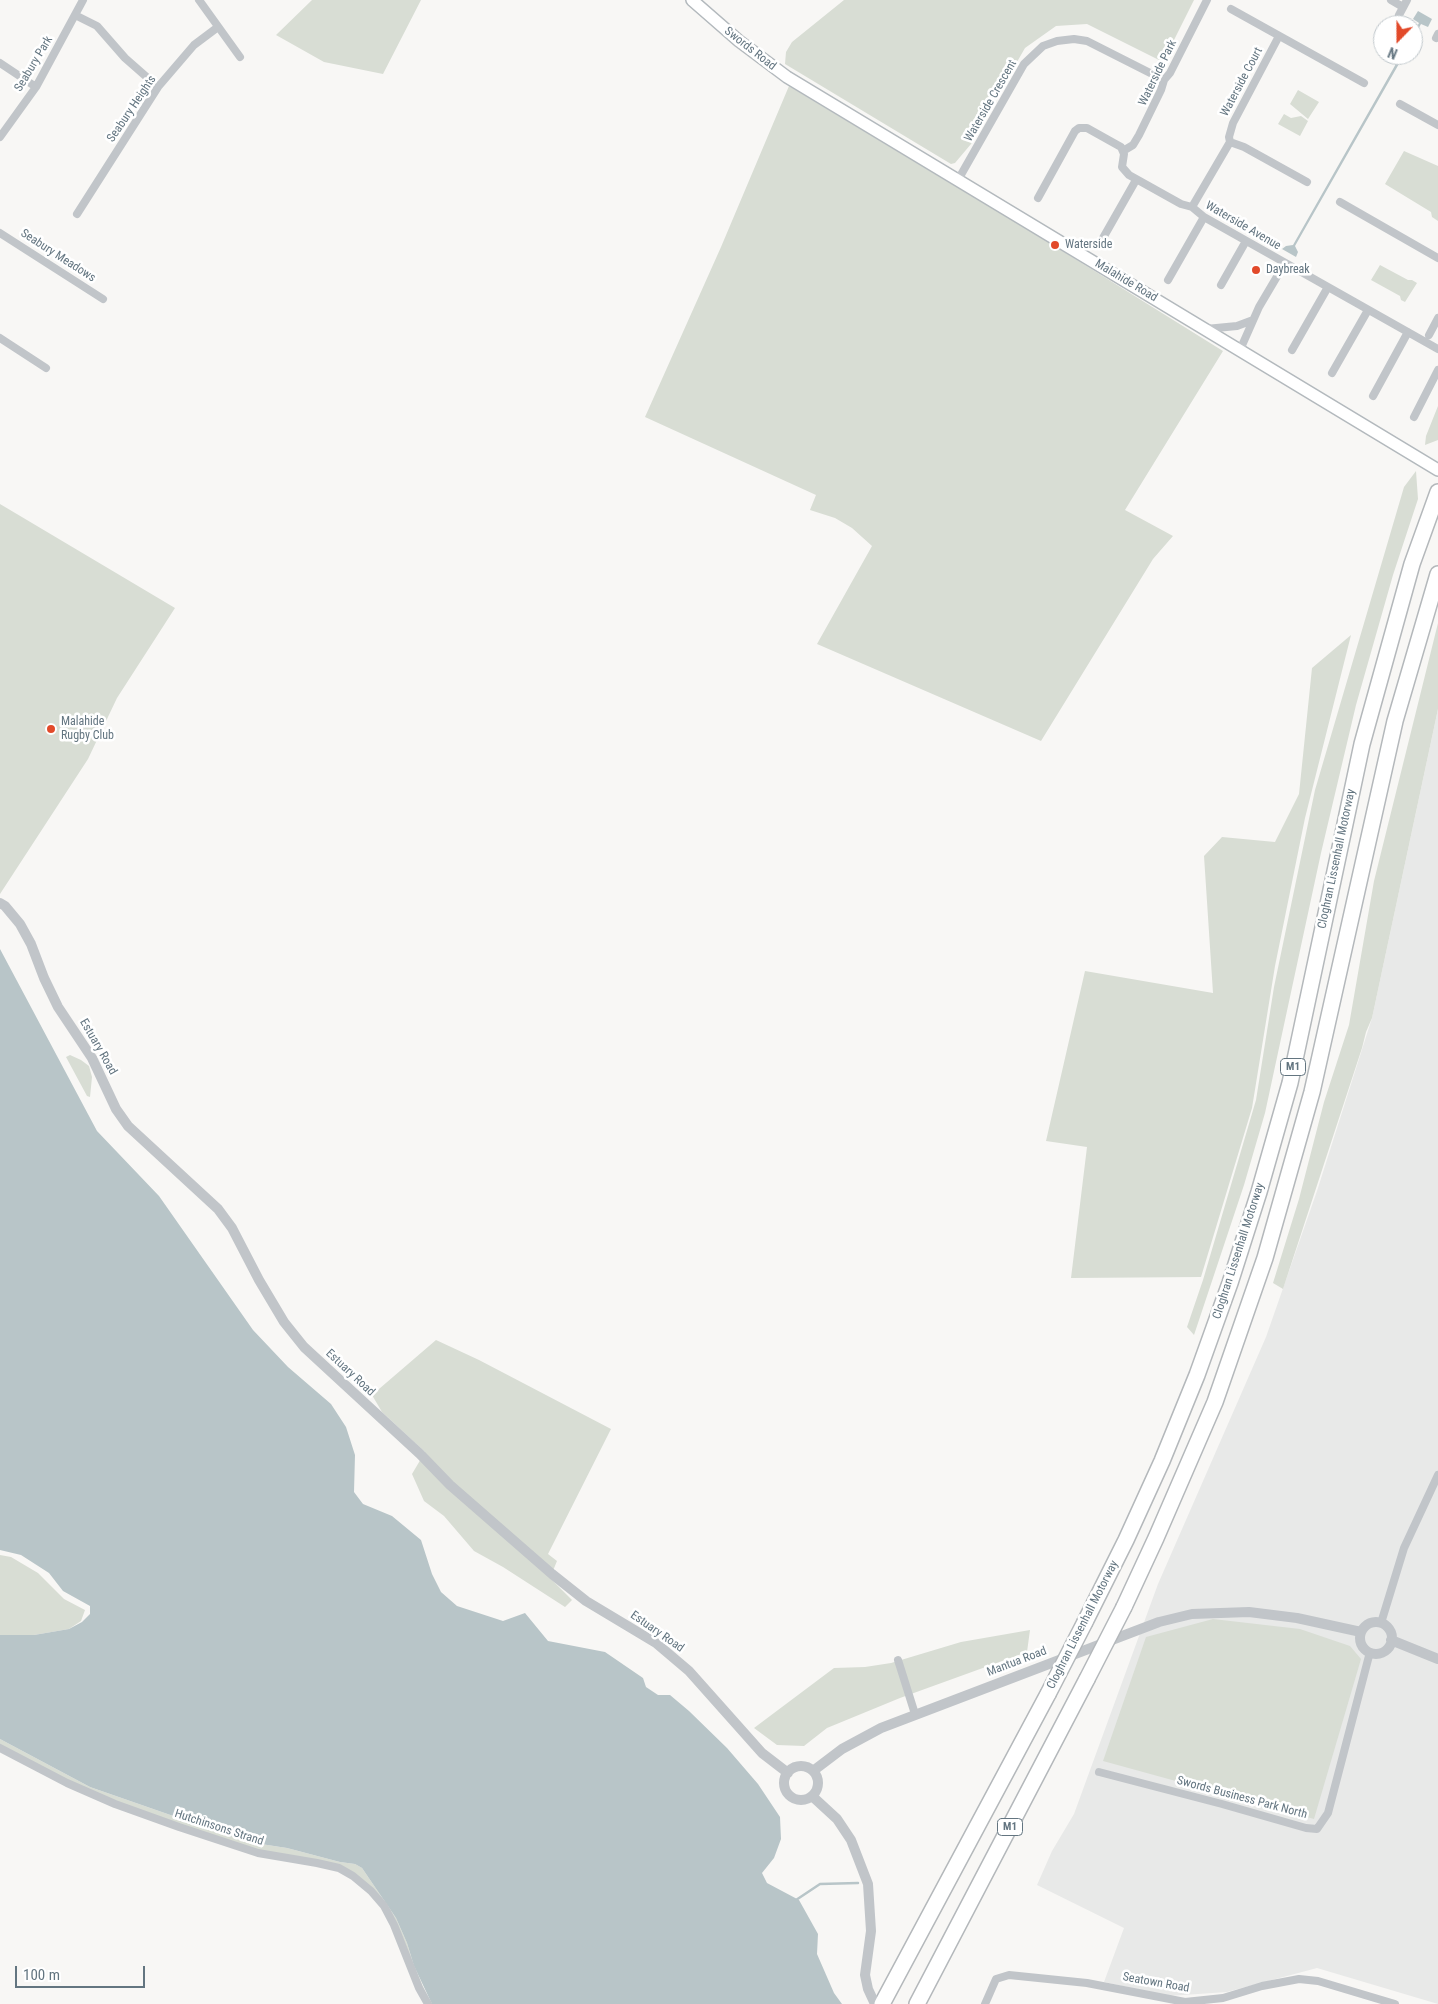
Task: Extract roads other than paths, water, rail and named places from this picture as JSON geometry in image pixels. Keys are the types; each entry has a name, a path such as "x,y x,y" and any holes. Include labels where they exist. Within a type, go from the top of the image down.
{"highway":[{"name":"Cloghran Lissenhall Motorway","path":"882,2004 1085,1622 1126,1540 1198,1375 1259,1192 1290,1084 1362,744 1412,564 1438,492"},
{"name":"Cloghran Lissenhall Motorway","path":"917,2004 1124,1607 1215,1402 1265,1258 1312,1092 1395,720 1438,574"}],"main road":[{"name":"Swords Road","path":"692,0 770,66 813,93"},
{"name":"Malahide Road","path":"813,93 1438,470"}],"street":[{"name":"Seabury Park","path":"0,137 36,87 83,0"},
{"path":"199,0 240,57"},
{"name":"Waterside Park","path":"1123,150 1133,145 1140,135 1164,80 1170,73 1207,0"},
{"path":"1390,0 1405,4 1399,15"},
{"path":"1231,8 1364,83"},
{"path":"75,15 97,26 125,58 158,87"},
{"name":"Seabury Heights","path":"77,214 158,87 194,45 218,27"},
{"name":"Waterside Court","path":"1192,207 1230,142 1229,132 1233,123 1279,36"},
{"name":"Waterside Crescent","path":"958,180 1024,64 1043,46 1056,41 1074,39 1087,42 1164,80"},
{"path":"0,62 36,87"},
{"path":"1400,104 1438,125"},
{"path":"1038,198 1075,131 1079,128 1087,128 1117,144 1123,150 1124,171 1136,180 1103,238"},
{"path":"1230,142 1244,147 1307,182"},
{"name":"Waterside Avenue","path":"1136,180 1181,204 1192,207 1204,217 1438,349"},
{"path":"1340,202 1438,258"},
{"path":"1168,280 1204,217"},
{"name":"Seabury Meadows","path":"0,232 103,299"},
{"path":"1221,285 1246,241"},
{"path":"1240,350 1253,320 1285,263"},
{"path":"1292,350 1328,287"},
{"path":"1332,373 1368,310"},
{"path":"1429,334 1438,318"},
{"path":"1206,330 1237,326 1253,320"},
{"path":"1373,396 1408,332"},
{"path":"0,338 46,368"},
{"path":"1414,417 1438,370"},
{"name":"Estuary Road","path":"0,903 5,906 24,930 58,1007 92,1058 116,1109 128,1126 218,1209 232,1228 258,1280 284,1322 304,1347 420,1454 450,1486 552,1574 586,1601 656,1644 689,1671 762,1753 788,1774"},
{"path":"1381,1623 1404,1548 1438,1476"},
{"name":"Mantua Road","path":"813,1771 842,1749 880,1728 1159,1622 1192,1614 1220,1612 1273,1614 1361,1632"},
{"path":"1381,1623 1388,1628 1391,1640 1384,1651 1370,1652 1361,1643 1361,1632 1368,1624 1381,1623"},
{"path":"1391,1640 1438,1659"},
{"name":"Swords Business Park North","path":"1099,1772 1306,1828 1317,1829 1328,1813 1370,1652"},
{"path":"898,1660 915,1714"},
{"name":"Hutchinsons Strand","path":"0,1748 67,1783 115,1804 170,1824 258,1853 317,1862 338,1868 353,1876 371,1891 384,1906 394,1925 419,1988 428,2004"},
{"path":"797,1767 808,1768 813,1771 818,1781 816,1792 807,1799 797,1799 788,1794 785,1784 788,1774 797,1767"},
{"path":"812,1796 837,1819 851,1840 868,1884 871,1931 865,1975 868,1990 875,2004"},
{"name":"Seatown Road","path":"985,2004 996,1979 1009,1975 1087,1982 1185,2002 1223,1998 1262,1986 1299,1979 1318,1981 1381,2002 1395,2004"}],"waterway":[{"path":"796,1900 820,1884 858,1883"}],"place":[{"name":"Waterside","path":"1055,245"},
{"name":"Daybreak","path":"1256,270"},
{"name":"Malahide Rugby Club","path":"51,729"}]}
